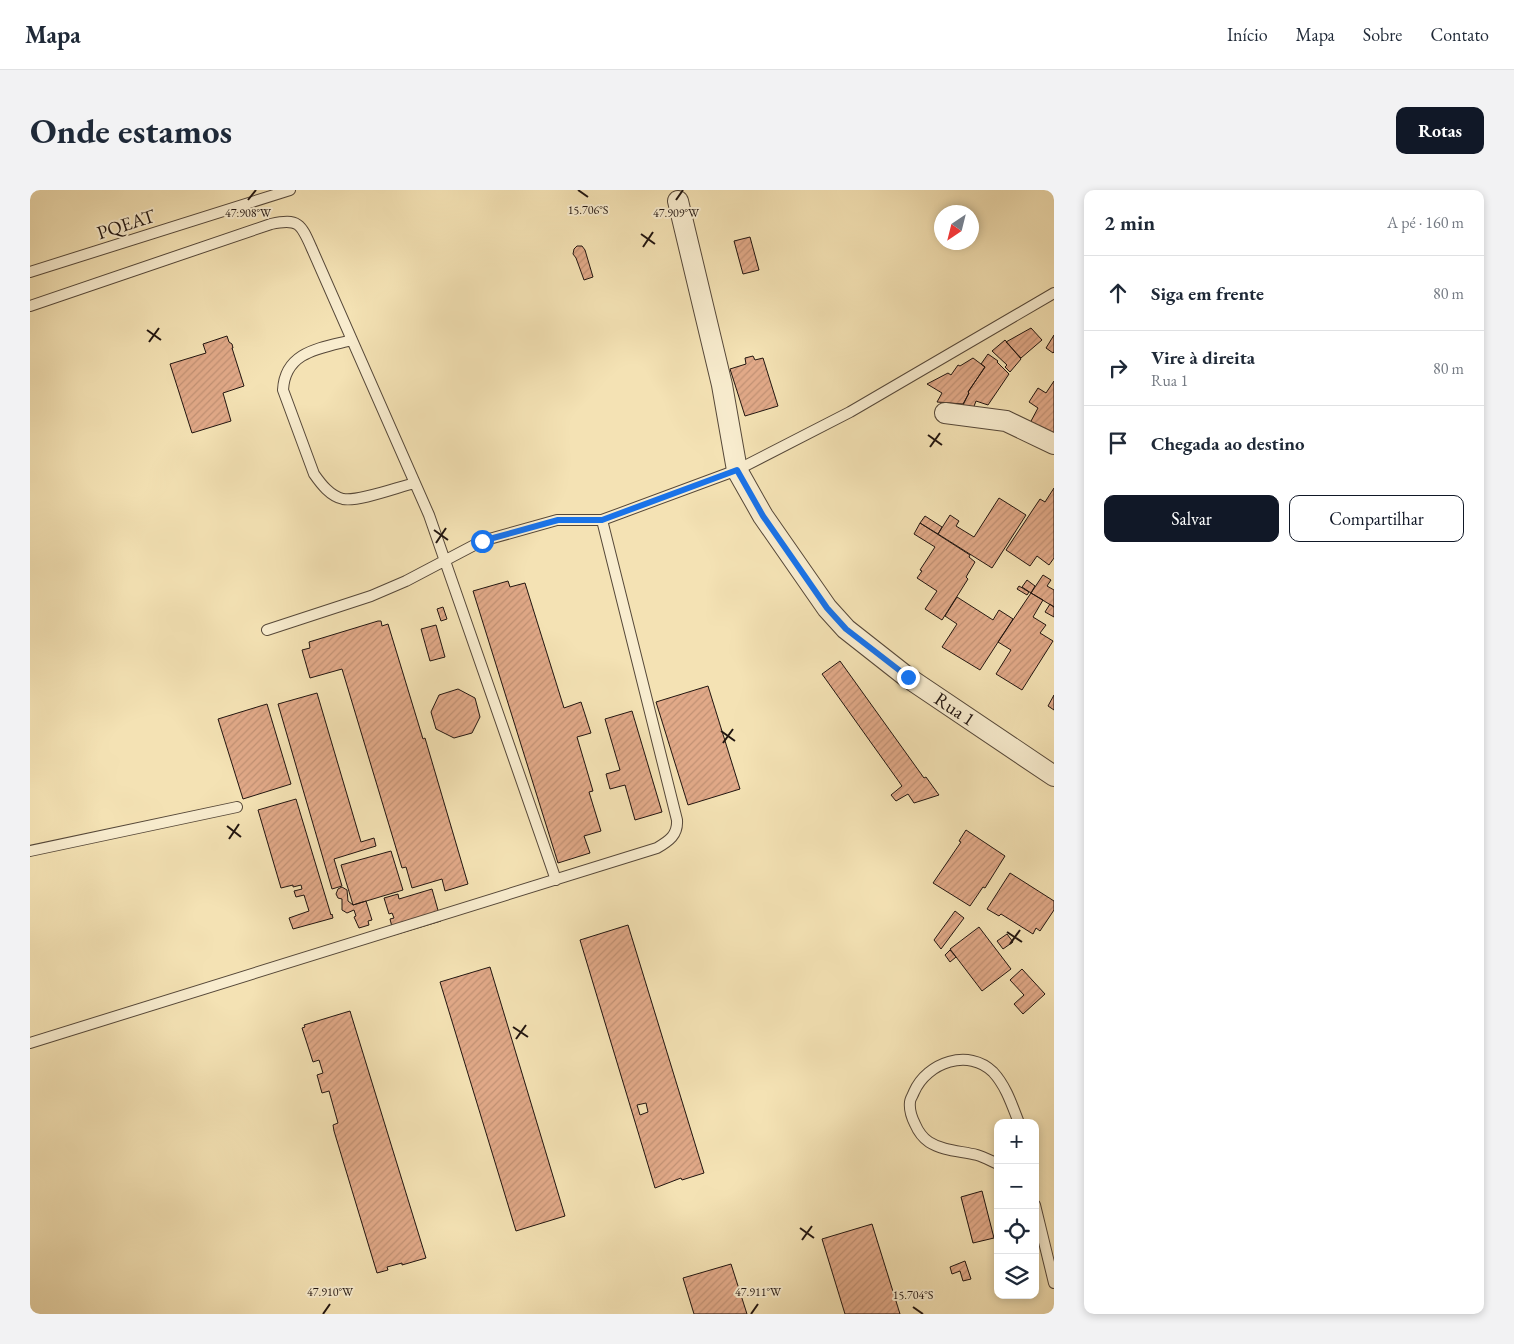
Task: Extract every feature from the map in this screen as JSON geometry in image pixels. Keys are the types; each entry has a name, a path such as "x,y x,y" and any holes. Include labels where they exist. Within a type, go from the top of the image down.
{"street":[{"name":"Rua 1","path":"678,201 722,385 737,470 763,516 827,608 846,629 908,677 1054,776"},
{"path":"944,413 1006,421 1054,444"}],"lane":[{"name":"PQEAT","path":"30,272 278,192 290,190"},
{"path":"30,306 271,224 288,221 294,222 301,228 309,242 429,515 556,880"},
{"path":"266,630 371,596 406,581 482,541 516,530 558,520 602,520 737,470 850,412 1054,293"},
{"path":"352,340 306,353 288,369 284,379 283,390 314,474 332,494 342,499 354,498 415,483"},
{"path":"30,1043 556,880 657,848 669,841 676,833 677,820 602,520"},
{"path":"30,852 237,807"},
{"path":"994,1162 978,1156 949,1150 929,1142 917,1130 911,1116 910,1102 916,1087 927,1074 940,1065 957,1060 974,1060 992,1071 1004,1087 1017,1119"},
{"path":"1036,1209 1054,1283"}],"building":[{"path":"750,237 759,270 743,274 734,241"},
{"path":"577,246 582,246 585,250 593,277 584,280 573,254"},
{"path":"1031,328 1042,340 1021,358 1006,342"},
{"path":"1054,335 1054,352 1053,353 1046,348"},
{"path":"227,336 232,344 244,386 223,393 231,421 192,433 170,364 206,353 203,344"},
{"path":"1005,340 1021,359 1010,372 1005,367 1007,365 992,351"},
{"path":"988,354 998,361 1009,374 988,405 976,401 973,409 963,405 968,392 985,367 981,364"},
{"path":"753,356 755,360 763,358 778,406 745,416 730,369 746,364 745,358"},
{"path":"973,358 985,367 968,392 963,404 937,402 942,393 927,384 948,373 951,375 958,365 960,366"},
{"path":"1054,381 1054,435 1030,423 1038,408 1029,402 1038,388 1046,393"},
{"path":"1054,488 1054,558 1049,565 1037,556 1030,566 1006,550 1040,499 1045,502"},
{"path":"999,498 1026,515 992,568 938,534 950,515 959,521 956,526 974,537"},
{"path":"925,516 942,527 938,534 920,523"},
{"path":"920,523 970,555 969,557 975,562 966,577 968,579 942,620 925,609 937,591 917,578 935,547 914,534"},
{"path":"1043,575 1051,580 1047,586 1054,590 1054,607 1031,593"},
{"path":"1027,580 1035,586 1031,593 1022,587"},
{"path":"508,581 510,587 525,583 564,708 581,702 591,733 577,737 593,791 589,792 601,831 584,836 590,853 558,863 473,591"},
{"path":"1019,586 1029,592 1027,595 1017,589"},
{"path":"1031,593 1043,600 1033,617 1046,625 1040,633 1053,641 1022,690 996,674 1011,650 998,642"},
{"path":"957,597 993,620 999,610 1013,619 980,670 942,647 957,624 945,616"},
{"path":"1050,604 1054,607 1054,617 1045,612"},
{"path":"443,607 447,619 441,621 437,609"},
{"path":"381,621 382,626 388,624 423,739 425,738 468,884 445,891 442,879 412,888 406,867 402,868 342,669 310,678 302,650 310,648 309,642"},
{"path":"436,625 445,657 430,661 421,629"},
{"path":"840,661 924,778 926,777 939,795 914,803 908,794 896,801 891,795 902,786 822,674"},
{"path":"708,686 740,789 688,805 656,702"},
{"path":"458,689 475,698 480,717 472,733 454,738 436,729 431,712 439,695"},
{"path":"317,693 361,842 374,838 376,846 334,859 342,886 332,889 278,704"},
{"path":"1054,695 1054,710 1048,706"},
{"path":"267,704 291,784 243,799 218,719"},
{"path":"632,711 662,812 635,820 625,785 610,789 606,774 620,770 605,719"},
{"path":"296,799 333,918 293,929 289,918 309,911 304,895 296,897 294,891 302,889 301,885 281,888 258,810"},
{"path":"966,830 1005,856 985,888 983,887 970,906 933,883 961,842 959,841"},
{"path":"391,851 403,890 353,905 341,865"},
{"path":"1010,873 1054,901 1054,910 1040,931 1036,928 1033,934 1001,914 999,916 987,909"},
{"path":"342,887 347,890 348,901 353,905 366,901 372,920 368,921 369,925 359,928 354,917 356,916 354,910 347,913 342,910 342,899 338,898 336,894 338,889"},
{"path":"432,889 441,921 394,935 390,919 394,918 392,913 389,914 384,898 398,894 399,899"},
{"path":"955,911 964,918 941,949 934,940"},
{"path":"628,925 704,1173 682,1180 681,1178 655,1188 580,940","holes":["646,1103 648,1112 640,1115 637,1105"]},
{"path":"979,927 1011,969 982,991 950,949"},
{"path":"1007,934 1013,942 1003,949 997,941"},
{"path":"950,950 956,957 950,962 945,955"},
{"path":"490,967 565,1216 516,1231 440,982"},
{"path":"1022,969 1045,994 1023,1014 1014,1004 1024,995 1010,980"},
{"path":"350,1011 426,1258 387,1267 388,1270 377,1273 334,1131 333,1125 338,1123 329,1091 322,1093 317,1075 323,1073 319,1060 313,1062 302,1028 305,1027 304,1025"},
{"path":"982,1191 994,1238 973,1243 961,1197"},
{"path":"872,1224 900,1314 845,1314 822,1239"},
{"path":"965,1261 971,1279 963,1281 960,1271 952,1274 950,1267"},
{"path":"731,1264 747,1314 694,1314 683,1278"}],"route":[{"path":"482,541 516,530 558,520 602,520 737,470 763,516 827,608 846,629 908,677"}]}
